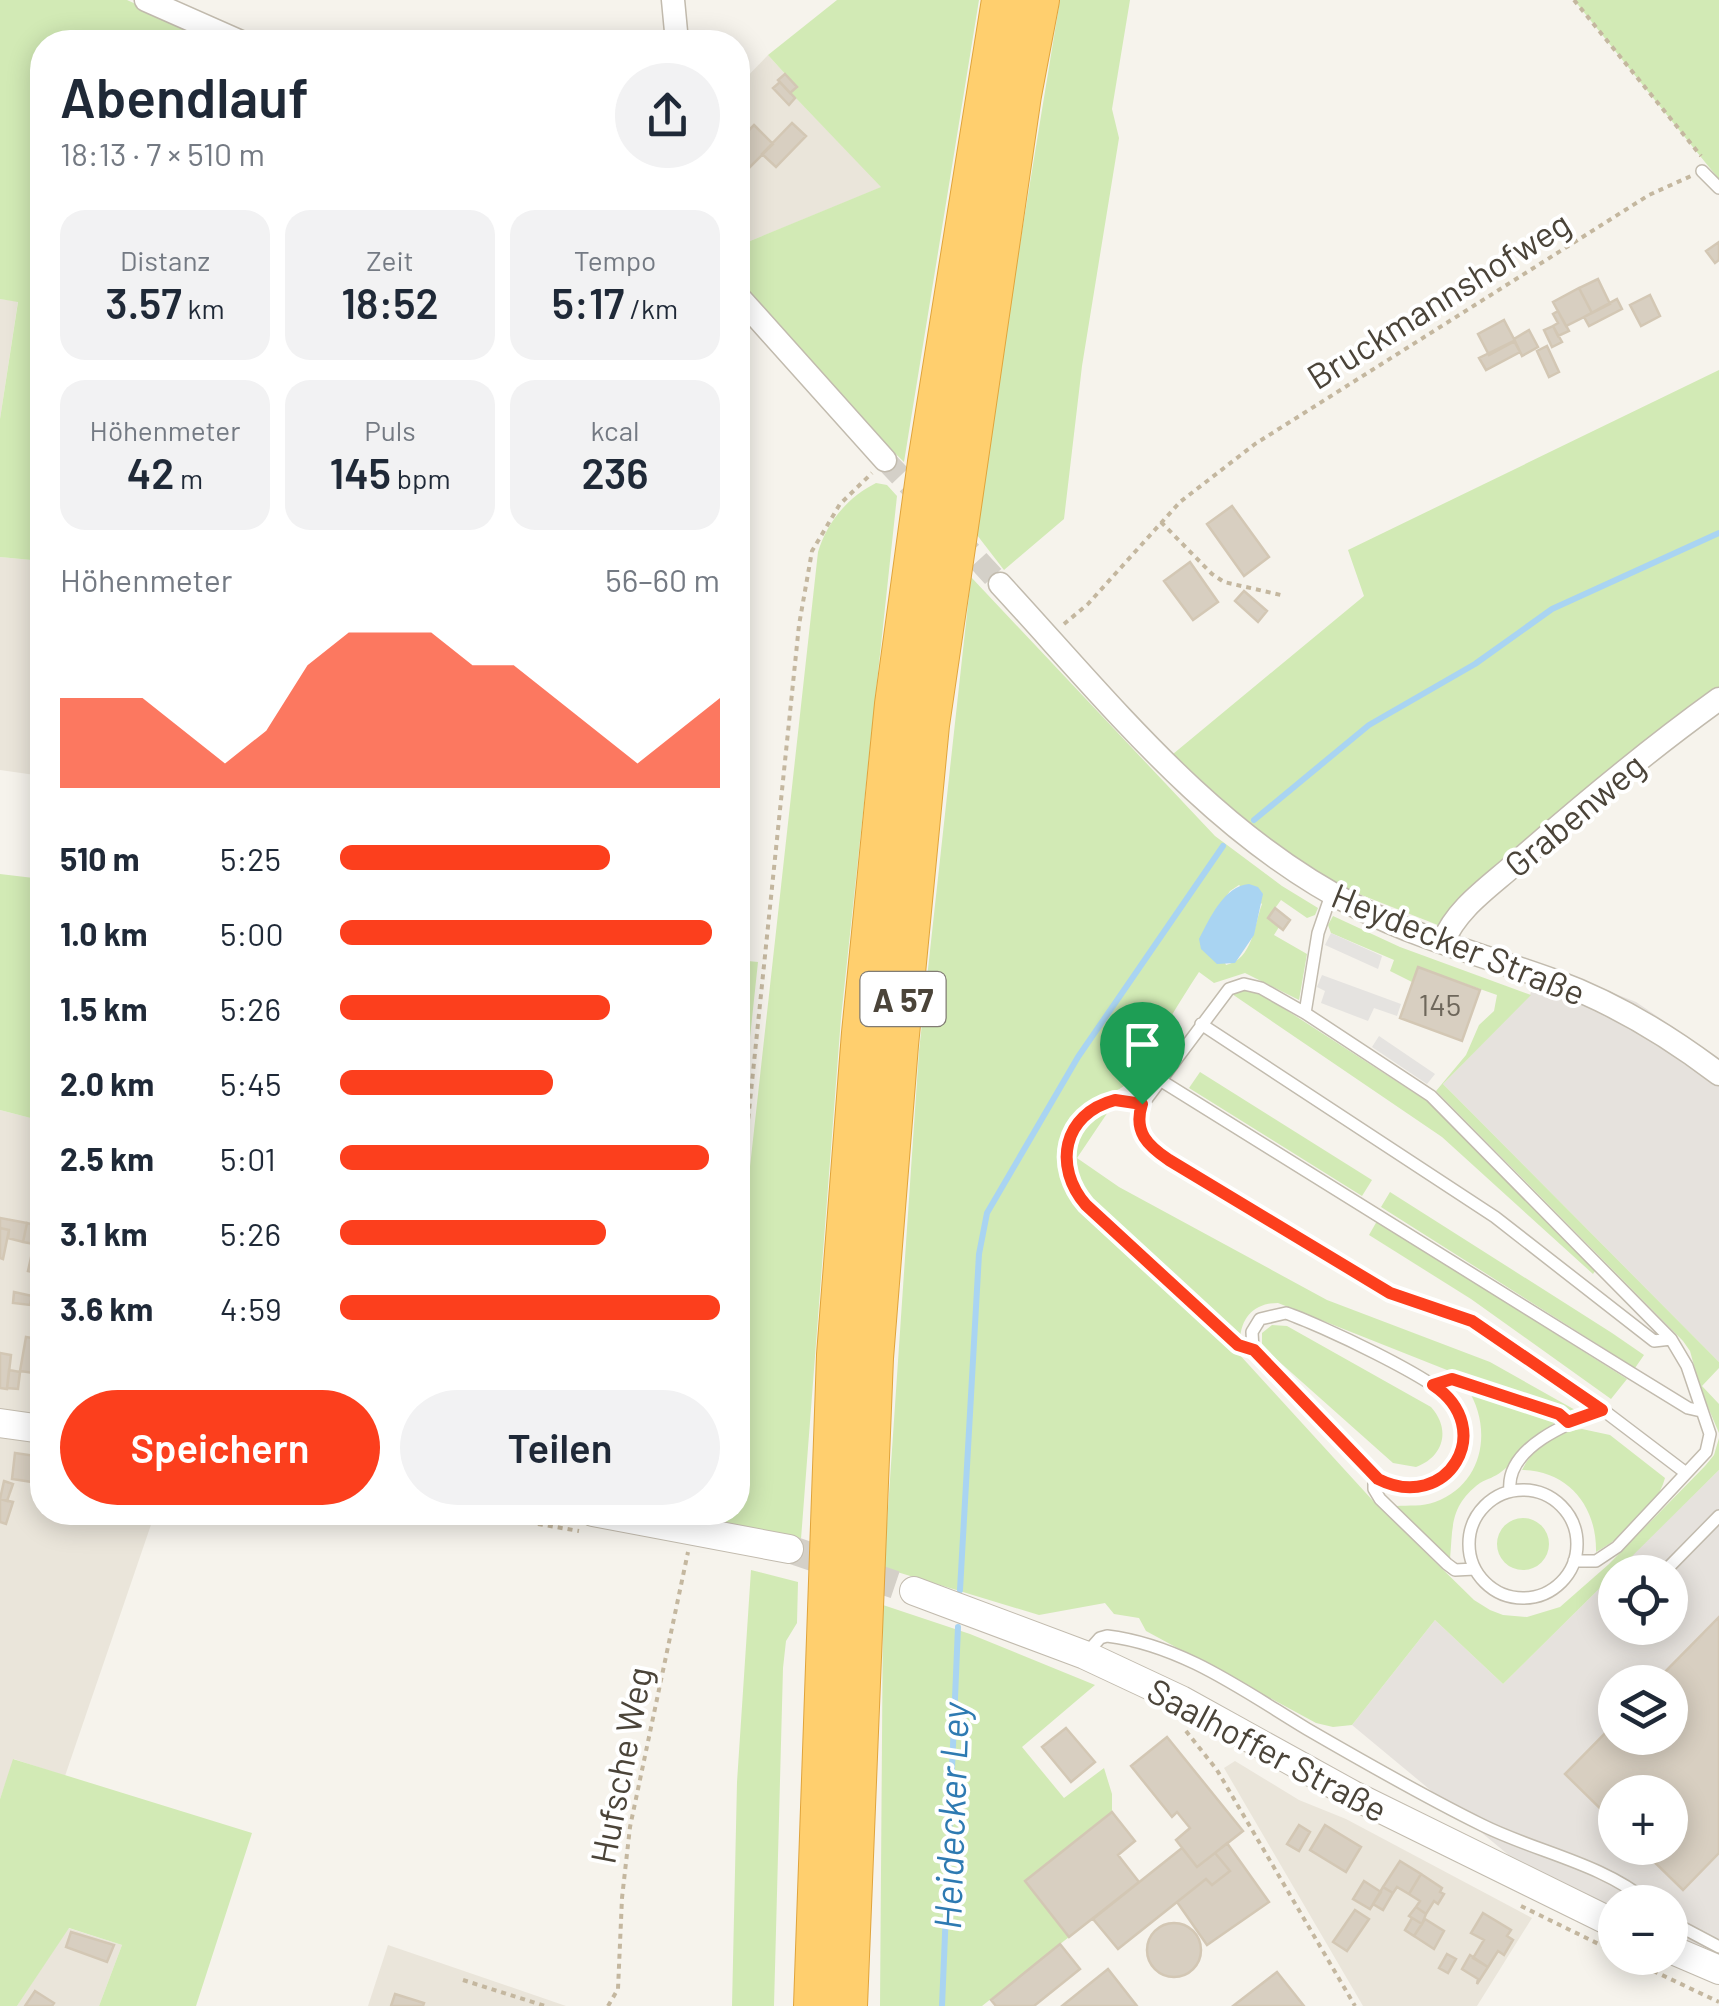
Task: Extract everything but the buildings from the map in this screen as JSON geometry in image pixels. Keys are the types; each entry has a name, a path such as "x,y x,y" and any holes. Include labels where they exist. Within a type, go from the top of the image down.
{"highway":[{"name":"A 57","path":"814,2006 837,1355 862,1033 928,462 1002,0"},
{"name":"A 57","path":"847,2006 873,1358 900,1027 929,725 1020,95 1039,0"}],"street":[{"path":"146,0 214,30"},
{"path":"673,0 676,30"},
{"path":"750,309 886,460"},
{"name":"Heydecker Straße","path":"1000,584 1166,762 1224,816 1280,860 1385,920 1559,982 1634,1016 1719,1074"},
{"name":"Grabenweg","path":"1444,942 1464,910 1520,860 1662,740 1719,699"},
{"path":"0,1423 30,1428"},
{"path":"657,1525 789,1549"},
{"name":"Saalhoffer Straße","path":"914,1591 1086,1654 1181,1700 1353,1795 1598,1916"},
{"path":"1688,1957 1719,1970"}],"lane":[{"path":"1702,170 1719,188"},
{"path":"1305,1013 1318,933 1332,892"},
{"path":"1574,1561 1596,1561 1608,1554 1637,1528 1706,1452 1710,1434 1687,1366 1671,1339 1420,1087 1260,988 1244,984 1223,994 1142,1104 1139,1130 1155,1151 1390,1293 1472,1321 1686,1473"},
{"path":"1201,1024 1495,1218 1654,1341 1671,1339"},
{"path":"1160,1080 1688,1408 1701,1411"},
{"path":"1142,1104 1126,1100 1104,1102 1080,1122 1066,1153 1067,1175 1086,1205 1238,1345 1254,1350 1374,1475 1399,1488 1420,1487 1440,1479 1456,1464 1463,1444 1463,1422 1452,1400 1433,1385 1286,1313 1260,1319 1252,1332 1254,1350"},
{"path":"1433,1385 1442,1380 1462,1381 1559,1414 1568,1422"},
{"path":"1510,1491 1508,1481 1515,1466 1538,1442 1568,1422 1602,1410"},
{"path":"1374,1475 1374,1489 1380,1499 1447,1564 1455,1570 1475,1568"},
{"path":"1510,1491 1536,1491 1559,1504 1573,1524 1577,1549 1574,1561 1551,1590 1526,1598 1500,1593 1475,1568 1469,1552 1472,1525 1486,1503 1510,1491"},
{"path":"1681,1555 1719,1516"},
{"path":"1086,1654 1100,1638 1107,1636 1157,1646 1208,1670 1480,1824 1530,1848 1585,1865 1619,1885"},
{"path":"1688,1931 1719,1947"}],"path":[{"path":"1574,0 1710,168 1702,170"},
{"name":"Bruckmannshofweg","path":"1048,636 1088,604 1180,502 1255,444 1649,195 1702,170"},
{"path":"750,1101 799,625 812,551 840,504 886,460"},
{"path":"1160,521 1224,582 1280,595"},
{"name":"Hufsche Weg","path":"608,2006 618,1989 630,1826 692,1532"},
{"path":"1181,1700 1179,1723 1217,1770 1355,2006"},
{"path":"1662,1975 1719,2002"},
{"path":"463,1980 546,2006"}],"shaded area":[{"path":"768,55 797,87 791,93 882,187 750,241 750,74"},
{"path":"0,299 18,301 0,419"},
{"path":"0,557 30,560 30,774 0,770"},
{"path":"1331,933 1382,956 1378,969 1325,945"},
{"path":"1540,964 1636,1002 1719,1058 1719,1362 1443,1084 1530,995"},
{"path":"1322,975 1401,1004 1397,1016 1374,1008 1368,1021 1321,1003 1325,991 1317,987"},
{"path":"1379,1036 1435,1074 1427,1084 1372,1047"},
{"path":"0,1110 30,1118 30,1525 151,1525 65,1776 14,1759 0,1799"},
{"path":"1719,1470 1719,1973 1688,1959 1688,1885 1598,1885 1598,1917 1564,1901 1352,1725 1435,1620 1503,1684 1598,1590 1598,1645 1688,1645 1688,1555 1632,1555"},
{"path":"1235,1761 1299,1800 1346,1819 1532,1918 1477,2006 1363,2006 1224,1768"},
{"path":"68,1928 122,1945 99,2006 17,2006"},
{"path":"388,1945 566,2006 368,2006"}],"green space":[{"path":"0,0 127,0 193,30 30,30 30,560 0,557 0,419 18,302 0,299"},
{"path":"837,0 979,0 904,462 750,300 750,241 881,187 791,93 796,86 768,55"},
{"path":"1060,0 1130,0 1112,109 1119,138 1082,366 1064,519 1004,570 977,535 987,445"},
{"path":"1574,0 1719,0 1719,179 1709,167"},
{"path":"1719,370 1719,699 1453,931 1336,885 1270,844 1173,754 1364,596 1348,550"},
{"path":"876,483 887,485 897,496 841,1018 801,1539 739,1525 750,1525 750,1167 818,552 827,531 856,495"},
{"path":"971,577 1215,836 1318,908 1315,915 1307,918 1281,900 1268,918 1279,927 1274,935 1307,954 1299,1000 1245,973 1214,983 1199,972 1127,1083 1097,1097 1072,1122 1060,1161 1062,1175 1075,1201 1238,1353 1375,1503 1474,1600 1503,1615 1527,1617 1560,1607 1598,1574 1598,1590 1503,1684 1435,1620 1352,1725 1333,1727 1316,1723 1146,1631 1139,1618 1114,1614 1105,1603 1039,1615 884,1568 919,1051","holes":["1239,885 1262,904 1242,956 1226,965 1207,924 1230,891"]},
{"path":"0,874 30,878 30,1118 0,1110"},
{"path":"1333,916 1400,947 1531,995 1443,1084 1719,1362 1719,1368 1702,1386 1719,1404 1719,1433 1683,1341 1436,1091 1466,1055 1479,1025 1494,1011 1497,995 1418,967 1414,983 1390,971 1394,960 1331,933 1328,925"},
{"path":"750,961 758,962 750,1038"},
{"path":"1242,990 1260,993 1430,1103 1595,1271 1593,1274 1442,1137 1232,994"},
{"path":"1200,1072 1372,1180 1362,1196 1189,1088"},
{"path":"1112,1106 1077,1158 1119,1187 1327,1300 1490,1362 1577,1411 1571,1413 1457,1374 1278,1303 1251,1313 1240,1340 1096,1207 1077,1179 1073,1165 1076,1138 1096,1115"},
{"path":"1390,1192 1644,1355 1635,1368 1381,1207"},
{"path":"1377,1221 1627,1379 1611,1399 1471,1299 1369,1235"},
{"path":"1272,1325 1287,1326 1431,1407 1442,1433 1442,1442 1433,1456 1416,1467 1393,1463 1266,1350 1262,1333"},
{"path":"1467,1388 1560,1419 1509,1466 1480,1483 1463,1500 1453,1527 1450,1559 1396,1506 1435,1502 1452,1494 1474,1469 1481,1437 1480,1420"},
{"path":"1582,1429 1610,1435 1665,1478 1655,1500 1638,1521 1596,1552 1591,1520 1577,1494 1554,1477 1522,1470 1547,1442"},
{"path":"1719,1438 1719,1470 1633,1555 1618,1555 1705,1466 1714,1455"},
{"path":"1523,1518 1541,1526 1549,1544 1541,1562 1523,1570 1505,1562 1497,1544 1505,1526"},
{"path":"751,1570 798,1582 797,1623 786,1641 783,1668 774,2006 732,2006 737,1782"},
{"path":"883,1605 970,1634 1095,1685 1022,1747 1064,1798 1104,1768 1112,1794 1112,1812 1025,1881 1069,1937 982,2006 880,2006"},
{"path":"13,1759 252,1833 196,2006 99,2006 122,1945 69,1928 17,2006 0,2006 0,1799"}],"water":[{"path":"1249,884 1263,894 1254,935 1235,963 1217,964 1201,949 1199,939 1225,897"}],"waterway":[{"path":"1254,820 1369,725 1475,664 1552,609 1719,533"},
{"path":"960,1590 979,1254 987,1213 1078,1057 1223,846"},
{"name":"Heidecker Ley","path":"942,2006 958,1627"}],"tunnel":[{"path":"885,460 924,501"},
{"path":"956,536 1000,584"},
{"path":"789,1549 914,1591"}],"route":[{"path":"1126,1100 1142,1104 1139,1130 1155,1151 1390,1293 1472,1321 1602,1410 1568,1422 1559,1414 1462,1381 1442,1380 1433,1385 1452,1400 1463,1422 1463,1444 1456,1464 1440,1479 1420,1487 1399,1488 1378,1479 1254,1350 1238,1345 1086,1205 1072,1187 1066,1153 1080,1122 1104,1102 1126,1100"}]}
